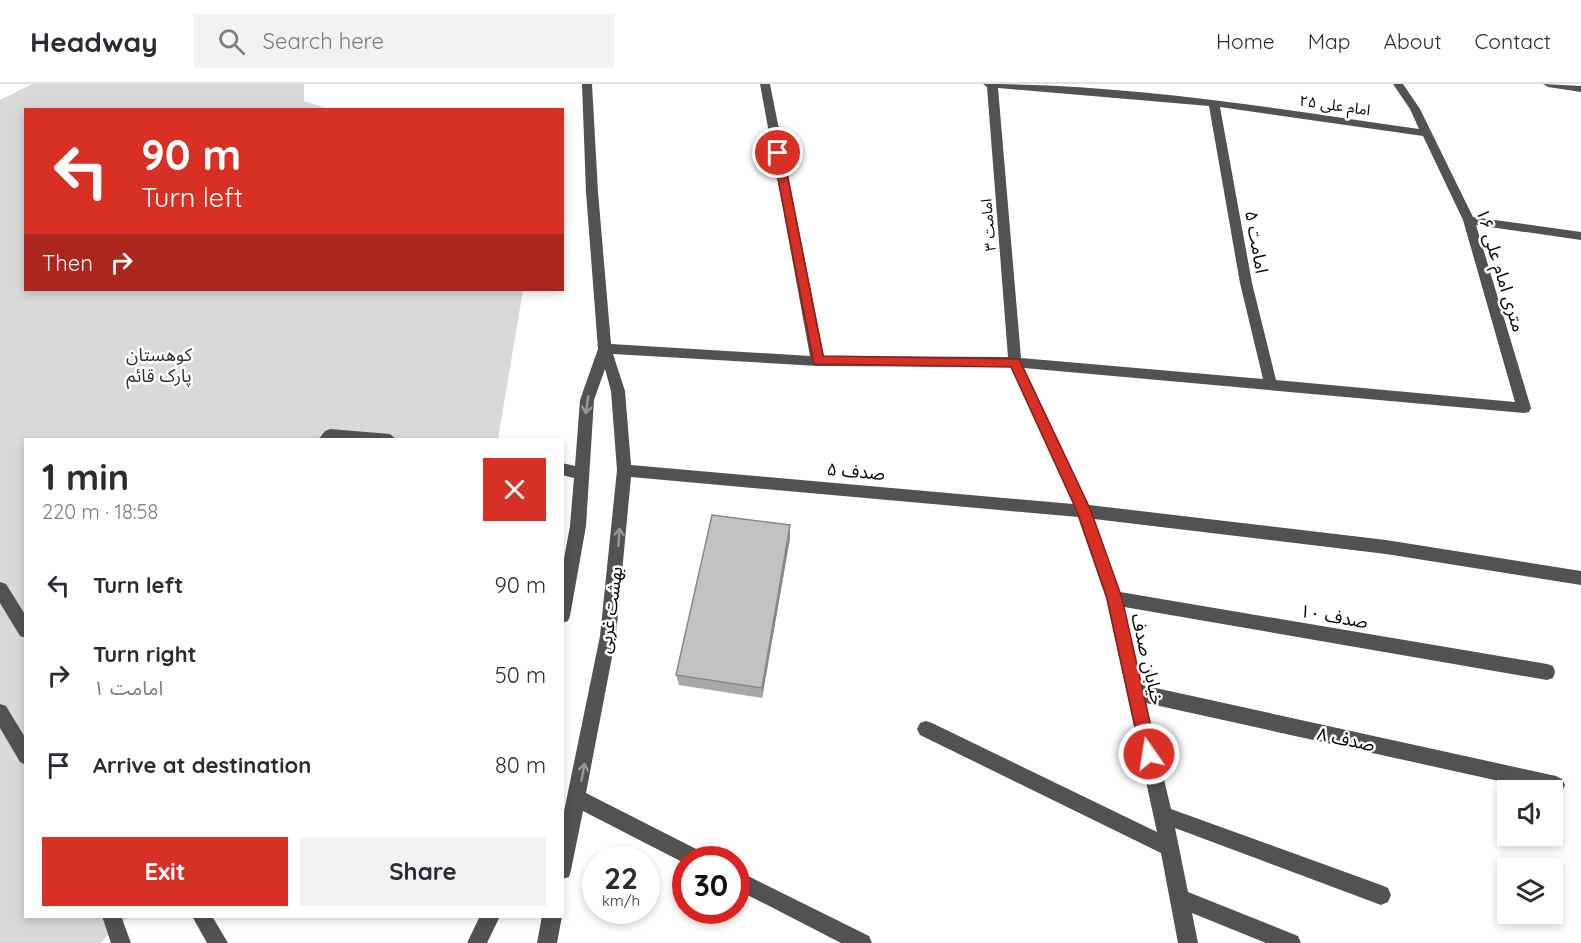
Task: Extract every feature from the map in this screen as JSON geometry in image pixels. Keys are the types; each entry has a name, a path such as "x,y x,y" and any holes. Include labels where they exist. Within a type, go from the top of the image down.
{"street":[{"name":"بهشت غربی","path":"564,861 578,799 608,636 624,470 618,391 604,349 592,192 587,84"},
{"path":"765,84 818,361"},
{"name":"امام علی ۲۵","path":"990,84 1214,103 1426,133"},
{"name":"امامت ۳","path":"990,84 1015,362"},
{"name":"۱۶ متری امام علی","path":"1271,386 1524,408 1469,220 1415,110 1398,84"},
{"path":"1548,84 1581,89"},
{"name":"امامت ۵","path":"1214,103 1246,283 1271,386"},
{"path":"1469,220 1581,236"},
{"name":"بهشت غربی","path":"564,605 578,526 587,400 604,349"},
{"path":"604,349 818,361 1015,362 1271,386"},
{"name":"خیابان صدف","path":"1015,362 1084,511 1114,598 1163,815 1188,943"},
{"path":"327,438 330,435 366,438"},
{"path":"564,470 581,474"},
{"name":"صدف ۵","path":"624,470 1084,511 1386,547 1581,578"},
{"path":"0,590 24,628"},
{"name":"صدف ۱۰","path":"1114,598 1547,672"},
{"name":"صدف ۸","path":"1135,692 1534,780"},
{"path":"0,712 24,753"},
{"path":"926,729 1170,848"},
{"path":"578,799 672,847"},
{"path":"1163,815 1381,895"},
{"path":"750,886 862,943"},
{"path":"1180,899 1291,943"},
{"path":"112,918 121,943"},
{"path":"202,918 218,943"},
{"path":"477,943 490,918"},
{"path":"547,943 552,918"}],"green space":[{"name":"کوهستان پارک قائم","path":"32,84 304,84 304,101 325,108 24,108 24,291 523,291 498,438 24,438 24,918 127,918 100,943 0,943 0,100"}],"building":[{"path":"712,515 790,525 762,688 676,675"}],"route":[{"path":"778,153 818,361 1015,362 1084,511 1114,598 1149,754"}]}
